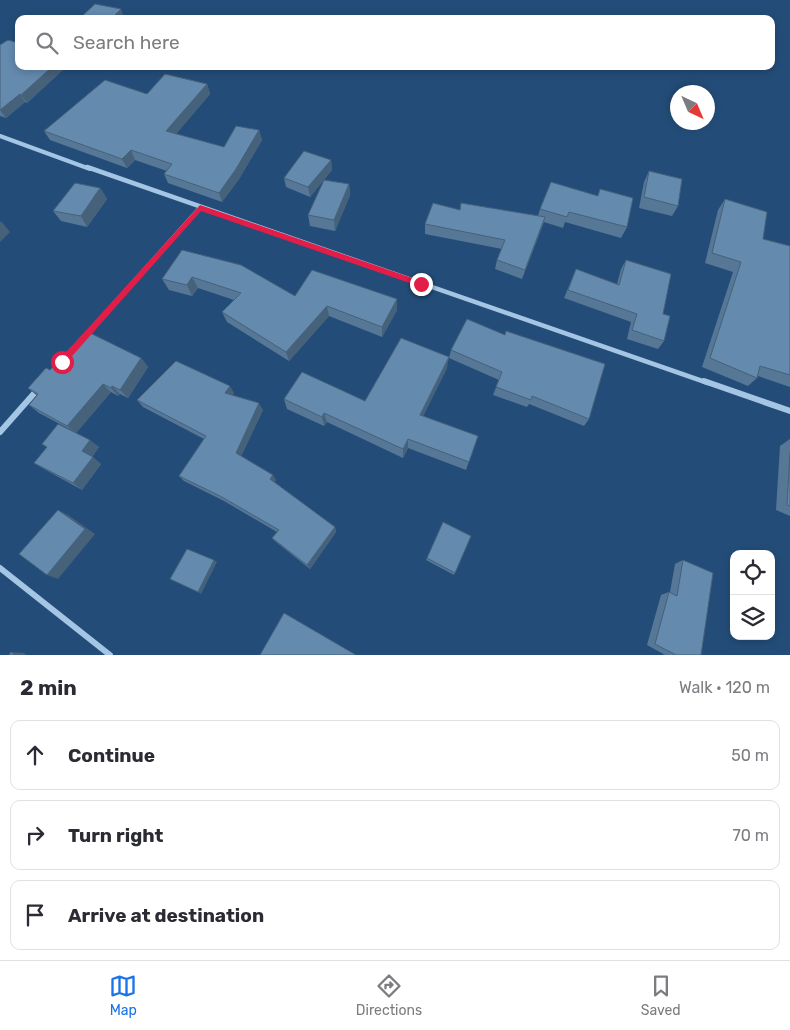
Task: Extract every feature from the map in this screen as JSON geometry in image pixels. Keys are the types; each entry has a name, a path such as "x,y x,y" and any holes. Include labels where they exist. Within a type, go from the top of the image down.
{"street":[{"path":"0,136 200,208 790,411"},
{"path":"84,338 200,208"},
{"path":"0,432 45,381"},
{"path":"0,568 110,655"}],"building":[{"path":"95,4 121,9 115,15 83,15"},
{"path":"8,40 15,42 15,70 49,70 21,95 0,110 0,45"},
{"path":"165,74 207,84 166,131 224,147 236,126 259,130 219,193 164,174 172,164 131,150 122,159 44,131 105,80 147,94"},
{"path":"304,151 331,160 308,187 284,178"},
{"path":"649,171 682,179 678,206 644,197"},
{"path":"324,180 349,184 334,220 308,215"},
{"path":"551,182 598,196 600,189 633,198 627,227 569,212 567,217 540,209"},
{"path":"75,183 100,188 81,216 53,211"},
{"path":"725,199 767,212 763,239 790,246 790,375 760,366 757,378 710,358 741,262 712,253"},
{"path":"433,203 460,210 461,203 545,217 525,270 497,260 505,240 425,224"},
{"path":"182,250 241,265 295,296 312,270 397,299 382,327 327,306 286,352 222,312 241,293 192,277 187,285 162,279"},
{"path":"626,260 671,274 663,314 670,316 664,341 632,330 637,314 568,290 576,269 619,285"},
{"path":"467,319 505,335 506,331 605,364 589,419 532,396 531,400 496,387 502,372 451,350"},
{"path":"86,331 141,358 120,390 103,384 67,426 29,405 38,394 28,388 46,368 50,370"},
{"path":"401,338 449,357 420,415 478,436 469,462 408,439 403,449 324,413 322,417 284,399 302,372 365,401"},
{"path":"176,361 230,386 225,393 259,403 236,453 273,475 270,479 335,527 307,565 272,538 279,530 220,496 179,476 206,436 137,400"},
{"path":"58,424 90,440 82,451 93,457 73,483 34,463 47,447 42,444"},
{"path":"790,453 790,506 787,505"},
{"path":"58,510 85,529 47,575 19,554"},
{"path":"443,522 471,536 455,573 427,558"},
{"path":"187,549 214,560 198,592 170,579"},
{"path":"683,560 713,573 701,655 676,655 655,644 669,592 677,596"},
{"path":"284,613 356,655 260,655"}],"route":[{"path":"62,362 200,208 421,284"}]}
